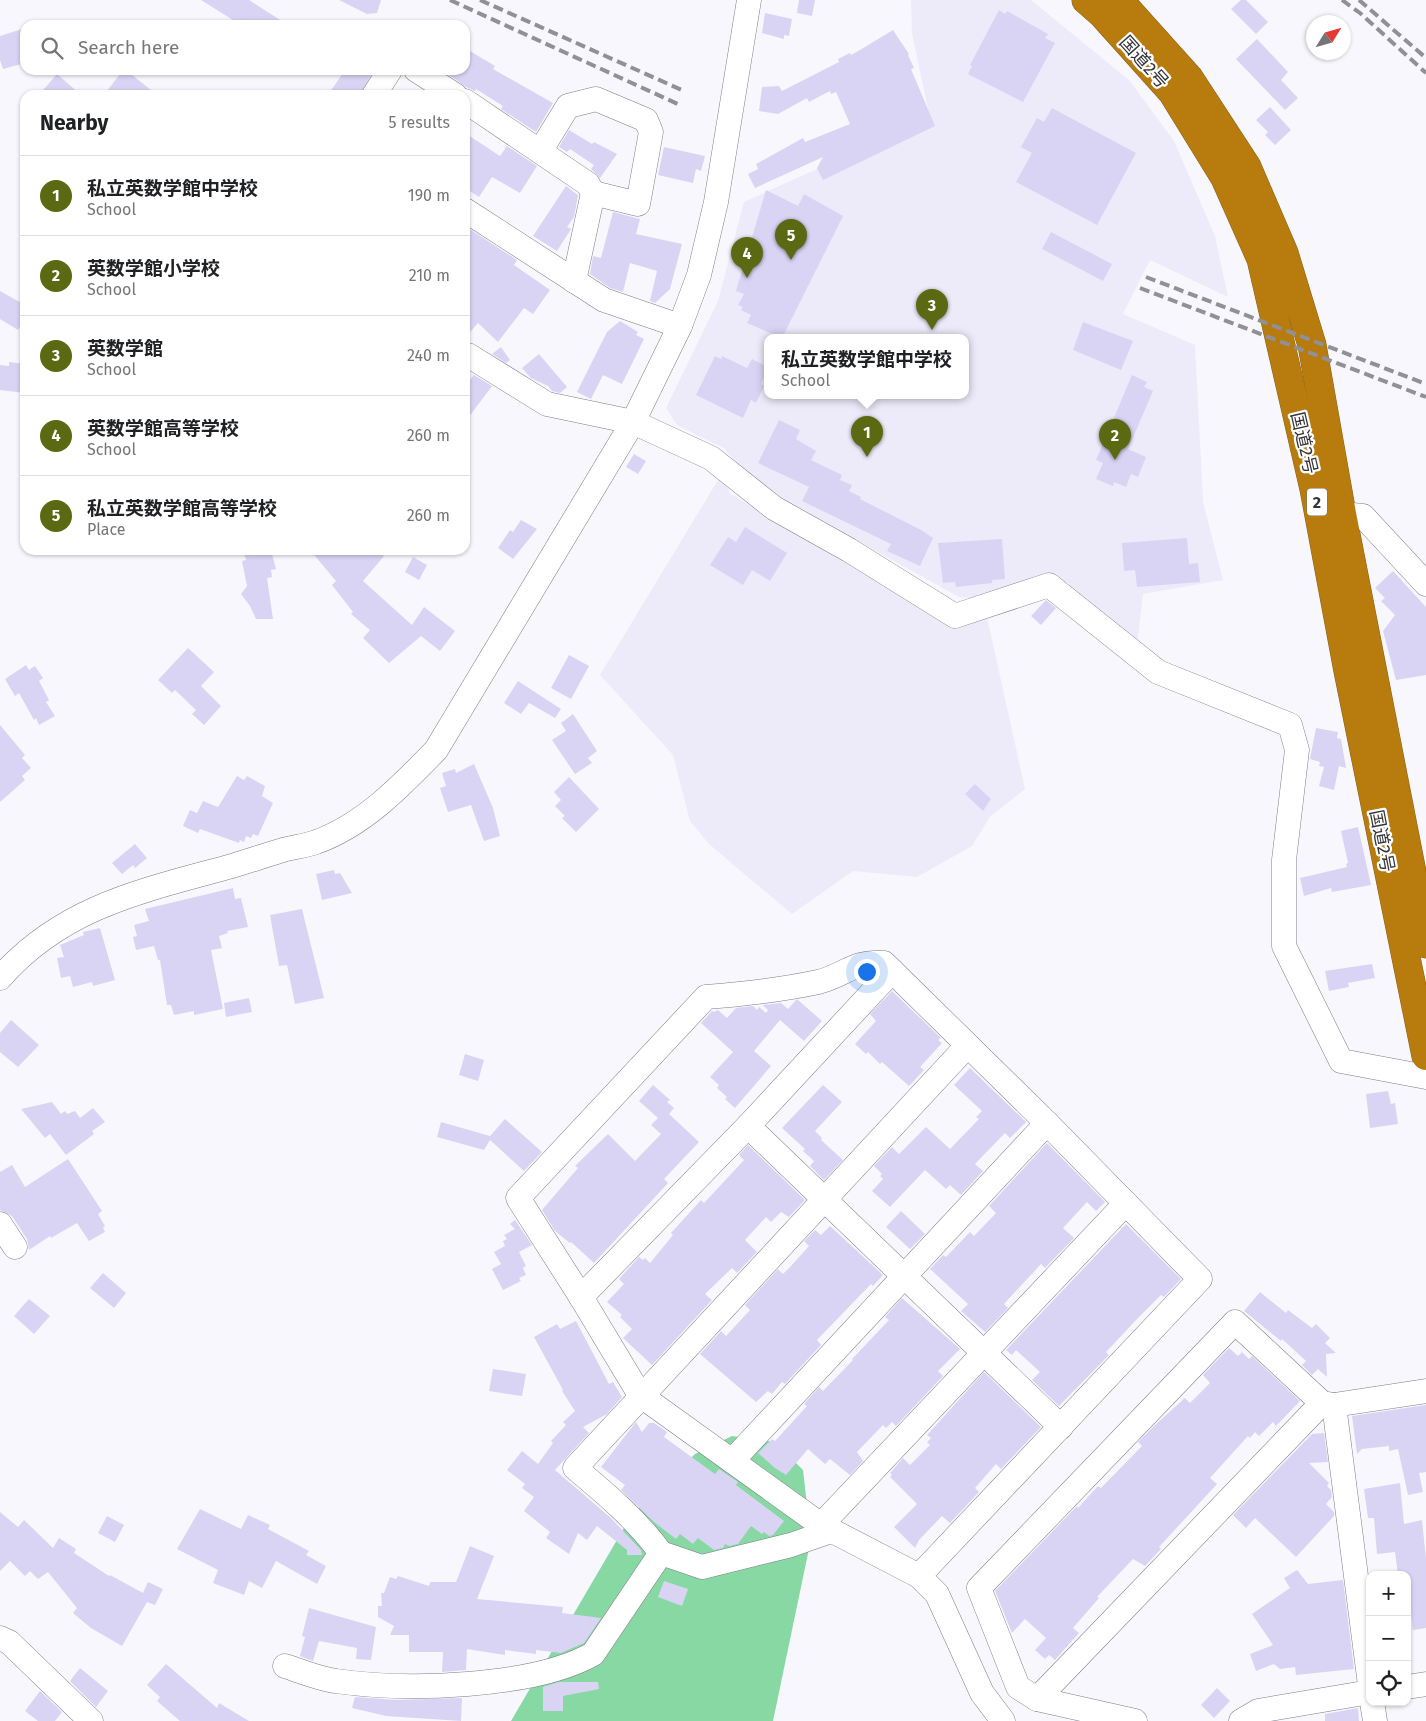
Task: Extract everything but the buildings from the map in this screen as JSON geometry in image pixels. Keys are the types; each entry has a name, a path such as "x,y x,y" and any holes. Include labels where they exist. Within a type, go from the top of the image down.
{"highway":[{"name":"国道2号","path":"1086,0 1103,15 1172,92 1225,178 1262,259 1314,489 1348,671 1426,1056"},
{"name":"国道2号","path":"1119,0 1189,78 1246,167 1284,253 1312,345 1342,514 1426,944"}],"street":[{"path":"0,978 18,958 45,937 102,905 180,879 316,842 346,827 396,792 436,750 634,422 680,326 699,275 716,202 749,0"},
{"path":"377,90 387,75"},
{"path":"424,75 447,90"},
{"path":"541,150 568,106 596,99 646,120 652,132 638,204 593,193"},
{"path":"470,104 541,150 588,184 593,193 574,281"},
{"path":"470,213 604,300 680,326"},
{"path":"470,356 547,404 634,422 711,458 774,508 849,550 955,616 1049,585 1158,672 1290,725 1297,750 1284,860 1284,946 1341,1060 1426,1077"},
{"path":"1342,514 1363,516 1426,584"},
{"path":"919,1576 1200,1278 1047,1123 884,963 867,961 821,981 770,992 706,997 518,1198 582,1297 640,1396 826,1528 919,1576 937,1594 982,1693 1003,1721"},
{"path":"582,1297 748,1126 892,971"},
{"path":"967,1046 575,1468 617,1504 648,1535 661,1553 702,1567 791,1545 826,1528 983,1353 1126,1203"},
{"path":"732,1460 1047,1123"},
{"path":"748,1126 1061,1427"},
{"path":"0,1224 15,1247"},
{"path":"1135,1721 1037,1699 1018,1687 979,1588 1235,1322 1328,1404 1366,1661"},
{"path":"1037,1699 1328,1404 1426,1391"},
{"path":"285,1666 334,1681 390,1686 494,1682 576,1663 593,1654 661,1553"},
{"path":"0,1638 10,1642 91,1721"},
{"path":"1411,1686 1426,1684"},
{"path":"1246,1719 1258,1711 1366,1693"},
{"path":"1373,1706 1375,1721"}],"shaded area":[{"path":"911,0 1031,0 1129,80 1174,141 1215,236 1228,297 1150,260 1123,314 1195,345 1203,502 1223,580 1143,594 1137,646 1101,621 1068,583 1039,575 978,599 959,597 789,503 749,477 724,448 677,425 666,408 718,301 744,202 930,118 912,34"},
{"path":"721,475 731,494 957,628 987,617 1025,789 990,817 972,846 917,877 853,871 792,914 709,844 690,821 673,755 600,675"}],"green space":[{"path":"732,1436 775,1442 803,1470 811,1539 773,1721 511,1721 631,1516 695,1454"}],"railway":[{"path":"450,0 680,105"},
{"path":"480,0 684,91"},
{"path":"1342,0 1360,13 1426,73"},
{"path":"1359,0 1426,58"},
{"path":"1146,277 1426,384"},
{"path":"1140,288 1426,397"}],"place":[{"name":"私立英数学館高等学校","path":"791,260"},
{"name":"英数学館高等学校","path":"747,278"},
{"name":"英数学館","path":"932,330"},
{"name":"私立英数学館中学校","path":"867,457"},
{"name":"英数学館小学校","path":"1115,460"}]}
